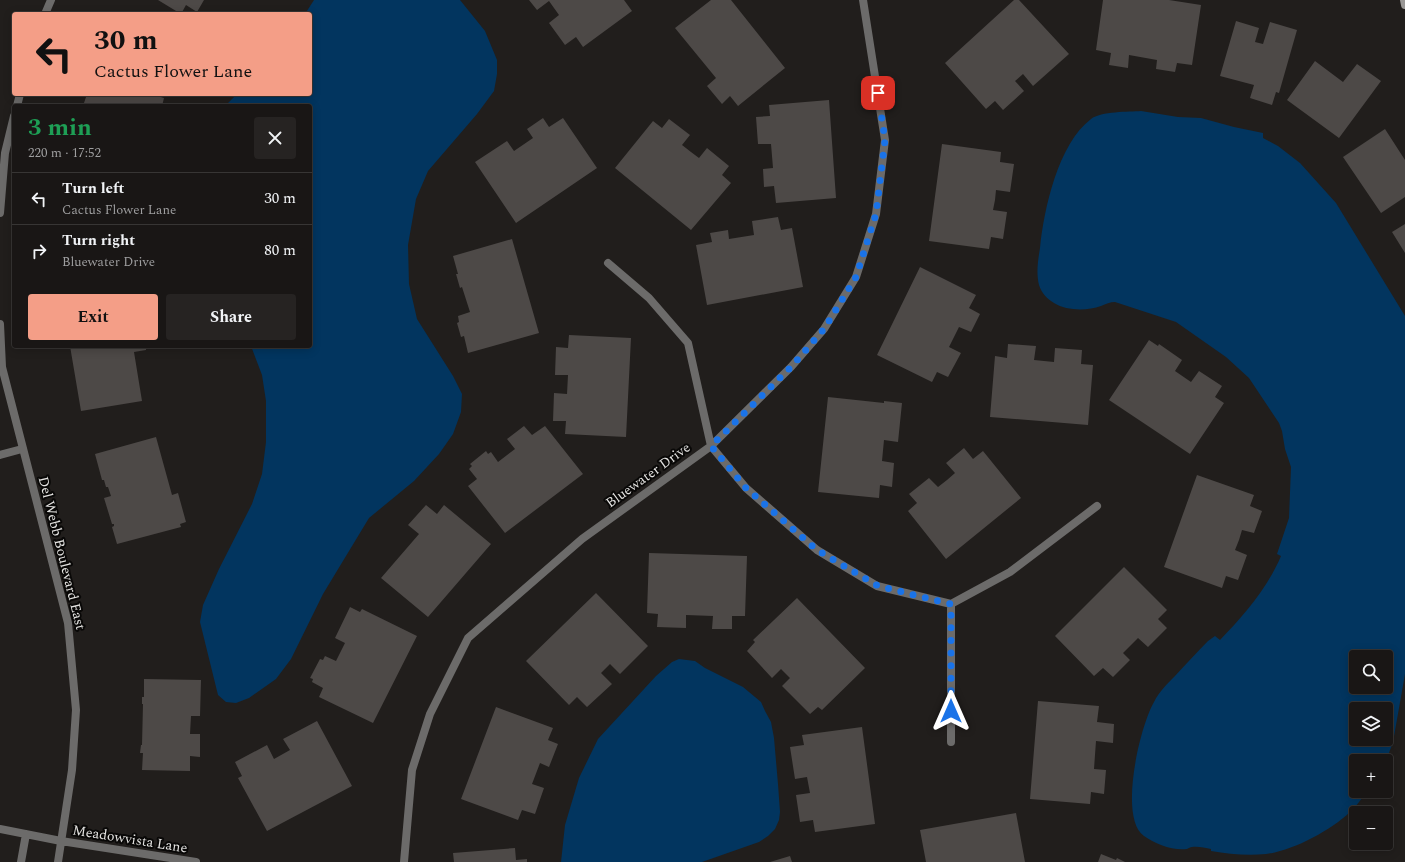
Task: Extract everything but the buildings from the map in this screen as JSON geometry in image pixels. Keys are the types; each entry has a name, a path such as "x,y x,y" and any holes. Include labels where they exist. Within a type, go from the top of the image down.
{"street":[{"path":"46,12 51,0"},
{"name":"Bluewater Drive","path":"404,862 412,770 430,714 468,638 582,539 711,446 791,367 824,329 856,277 876,214 885,140 863,0"},
{"path":"1404,0 1405,5"},
{"path":"0,213 5,153 12,124"},
{"path":"608,263 649,298 688,343 711,446 746,488 817,550 878,586 951,604 1010,572 1097,506"},
{"name":"Del Webb Boulevard East","path":"0,324 2,367 22,450 68,623 76,710 72,770 58,862"},
{"path":"0,455 22,450"},
{"path":"951,604 951,742"},
{"name":"Meadowvista Lane","path":"0,829 61,841 196,862"},
{"path":"21,862 26,834"}],"water":[{"path":"314,0 460,0 485,31 497,60 497,74 494,91 477,114 428,171 416,199 408,245 409,284 417,319 453,376 462,394 461,412 453,434 439,454 414,481 369,518 323,594 291,659 276,679 249,698 236,703 226,702 218,695 200,622 203,605 219,569 252,504 262,474 266,442 266,401 262,375 252,348 312,348 312,104 227,104 235,96 312,96 312,12 306,12"},
{"path":"1141,111 1178,117 1201,118 1263,133 1263,138 1278,146 1300,163 1336,203 1405,316 1405,674 1393,742 1393,702 1349,702 1349,746 1392,746 1389,754 1349,754 1349,798 1362,798 1357,805 1349,806 1349,813 1342,819 1310,839 1287,849 1266,854 1231,854 1197,847 1176,849 1164,846 1153,842 1144,836 1136,826 1133,811 1132,792 1138,750 1148,714 1156,698 1166,685 1208,641 1215,636 1220,640 1238,621 1269,580 1281,556 1277,554 1289,518 1291,467 1279,423 1249,378 1226,357 1176,322 1115,302 1090,309 1065,308 1054,303 1041,290 1037,271 1042,232 1049,197 1061,161 1079,130 1091,119 1108,113"},
{"path":"679,659 695,661 705,668 743,687 761,702 771,722 774,738 780,812 779,820 775,829 759,842 702,862 561,862 565,825 579,778 598,739 656,676 672,662"}],"route":[{"path":"878,93 885,140 876,214 856,277 824,329 791,367 711,446 746,488 817,550 878,586 951,604 951,711"}]}
